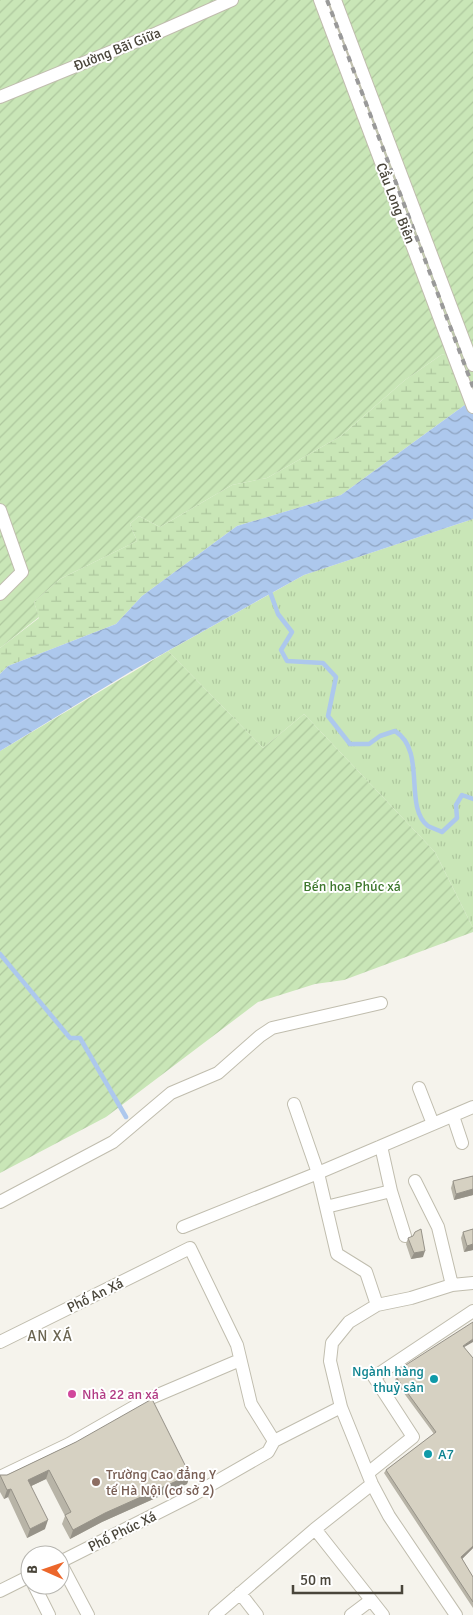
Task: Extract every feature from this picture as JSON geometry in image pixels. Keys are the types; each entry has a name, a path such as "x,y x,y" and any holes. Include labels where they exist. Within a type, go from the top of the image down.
{"street":[{"name":"Đường Bãi Giữa","path":"0,97 157,33 232,0"},
{"name":"Cầu Long Biên","path":"320,0 473,407"},
{"name":"Cầu Long Biên","path":"335,0 473,365"},
{"path":"0,510 22,572 0,594"},
{"path":"0,1202 113,1142 172,1093 218,1073 260,1036 272,1028 381,1003"},
{"path":"419,1088 433,1124"},
{"path":"294,1104 318,1173 337,1254 366,1272 376,1305"},
{"path":"183,1227 318,1173 473,1107"},
{"path":"454,1116 462,1144"},
{"path":"381,1146 391,1191 405,1236"},
{"path":"415,1181 438,1227 452,1285"},
{"path":"326,1207 391,1191"},
{"name":"Phố An Xá","path":"0,1342 190,1248 236,1345 240,1360"},
{"path":"456,1615 389,1516 370,1479 341,1407 330,1361 332,1343 349,1322 376,1305 411,1298 452,1285 473,1283"},
{"path":"215,1615 315,1529 413,1437 374,1377 473,1311"},
{"path":"0,1477 69,1444 146,1400 240,1360 251,1404 274,1441"},
{"name":"Phố Phúc Xá","path":"70,1557 193,1495 268,1452 274,1441 341,1407"},
{"path":"315,1529 383,1615"},
{"path":"70,1581 88,1615"},
{"path":"0,1591 20,1582"},
{"path":"240,1593 257,1615"},
{"path":"39,1595 49,1615"},
{"path":"351,1615 371,1600"}],"green space":[{"path":"0,0 473,0 473,347 441,355 405,380 341,436 267,478 232,485 160,527 139,516 130,524 137,541 60,579 34,602 39,617 0,648"},
{"path":"473,347 473,399 341,495 237,526 142,596 116,624 8,666 0,674 0,648 39,618 34,602 60,579 137,541 130,524 139,516 160,527 232,485 267,478 341,436 405,380 441,355"},
{"path":"473,519 473,928 435,852 304,714 263,748 168,651 304,575"},
{"name":"Bến hoa Phúc xá","path":"168,651 263,748 304,714 435,852 473,928 473,932 344,980 315,984 258,1002 106,1117 0,1173 0,751"}],"water":[{"path":"473,399 473,519 304,575 130,672 0,751 0,674 8,666 116,624 142,596 237,526 341,495"}],"building":[{"path":"473,1176 473,1189 456,1194 453,1181"},
{"path":"421,1229 425,1251 414,1253 408,1238"},
{"path":"473,1229 473,1244 467,1246 463,1232"},
{"path":"473,1322 473,1339 463,1346 473,1358 473,1546 461,1557 473,1577 473,1602 386,1470 436,1432 396,1377 398,1370"},
{"name":"Trường Cao đẳng Y tế Hà Nội (cơ sở 2)","path":"152,1399 190,1475 105,1513 73,1530 65,1515 71,1512 49,1470 28,1480 48,1520 30,1529 11,1489 7,1490 0,1475 7,1475 76,1442"}],"waterway":[{"path":"269,589 278,614 292,632 281,650 287,661 323,663 336,677 328,716 350,744 369,744 380,736 395,731 405,740 413,765 417,806 421,817 428,826 442,832 457,818 456,805 462,795 473,799"},
{"path":"0,954 70,1038 80,1038 126,1117"}],"railway":[{"path":"327,0 473,387"}],"place":[{"name":"Ngành hàng thuỷ sản","path":"434,1379"},
{"name":"Nhà 22 an xá","path":"72,1394"},
{"name":"A7","path":"428,1454"},
{"name":"Trường Cao đẳng Y tế Hà Nội (cơ sở 2)","path":"96,1482"}],"district":[{"name":"AN XÁ","path":"50,1336"}]}
